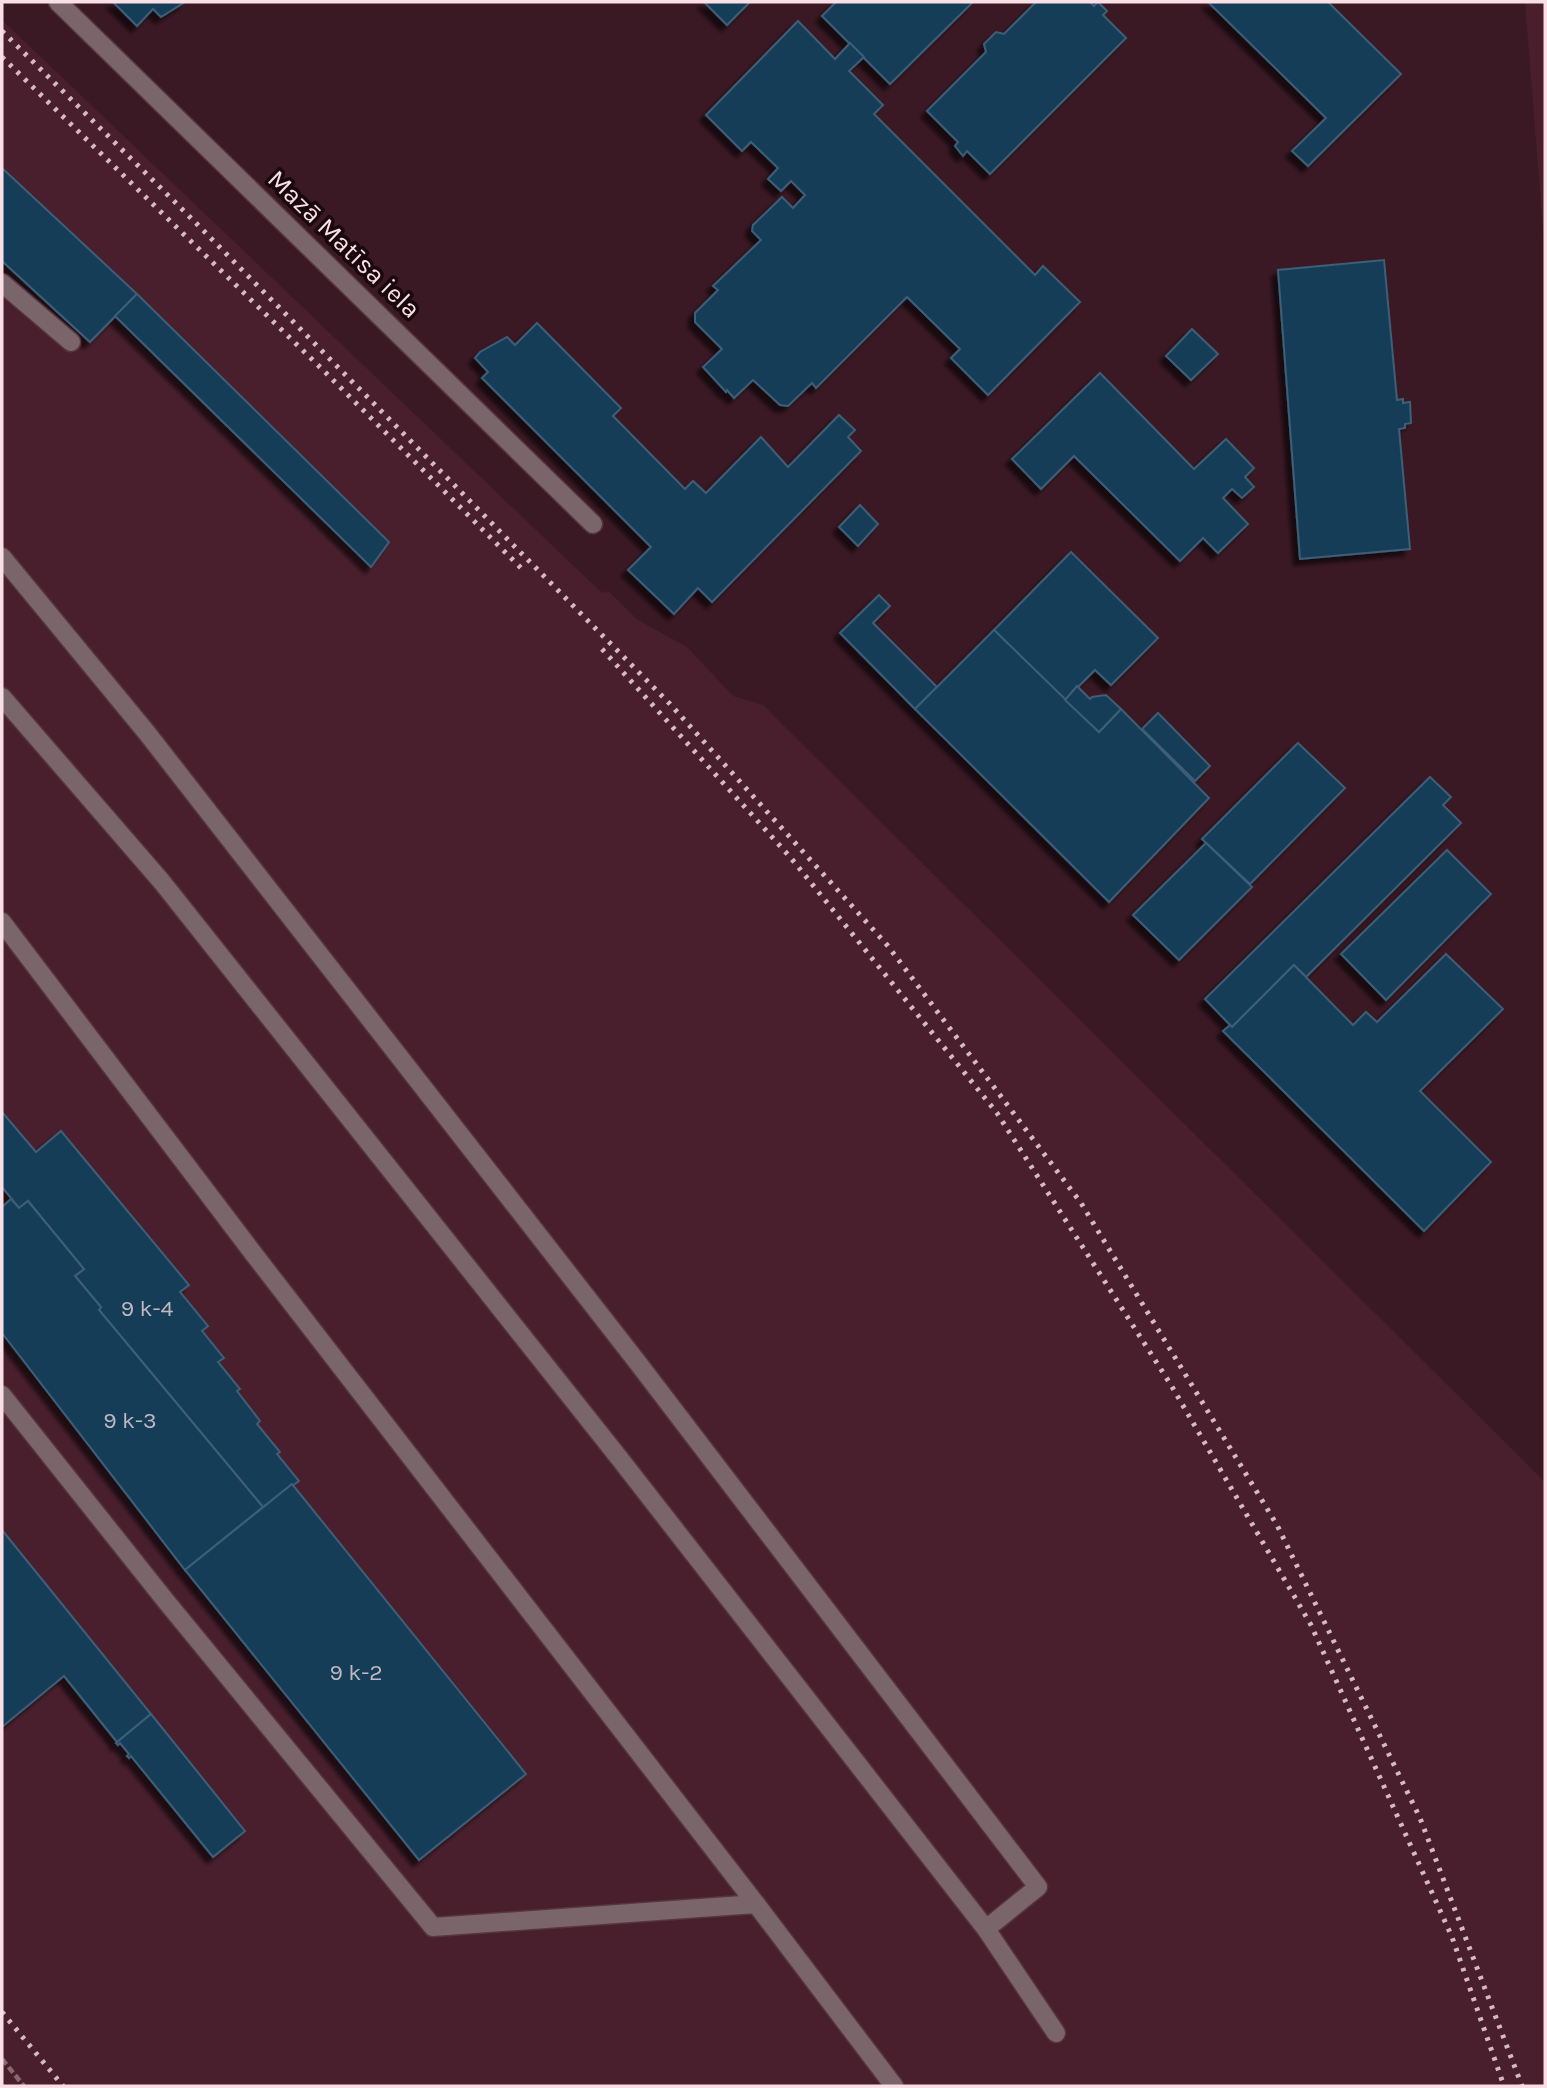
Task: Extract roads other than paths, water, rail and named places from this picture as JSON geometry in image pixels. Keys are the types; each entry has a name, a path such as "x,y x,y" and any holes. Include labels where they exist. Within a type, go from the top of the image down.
{"street":[{"name":"Mazā Matīsa iela","path":"58,2 593,524"},
{"path":"2,283 71,342"},
{"path":"2,557 156,744 638,1363 1038,1887 986,1930"},
{"path":"2,697 162,882 628,1469 986,1930 1056,2033"},
{"path":"2,922 253,1253 757,1904 894,2086"},
{"path":"2,1395 173,1611 433,1927 757,1904"}],"railway":[{"path":"2,31 185,212 670,704 888,946 1081,1203 1277,1525 1420,1818 1522,2086"},
{"path":"2,57 326,373 523,570"},
{"path":"602,649 791,858 997,1113 1171,1385 1311,1625 1452,1937 1504,2086"},
{"path":"2,2012 63,2086"}]}
